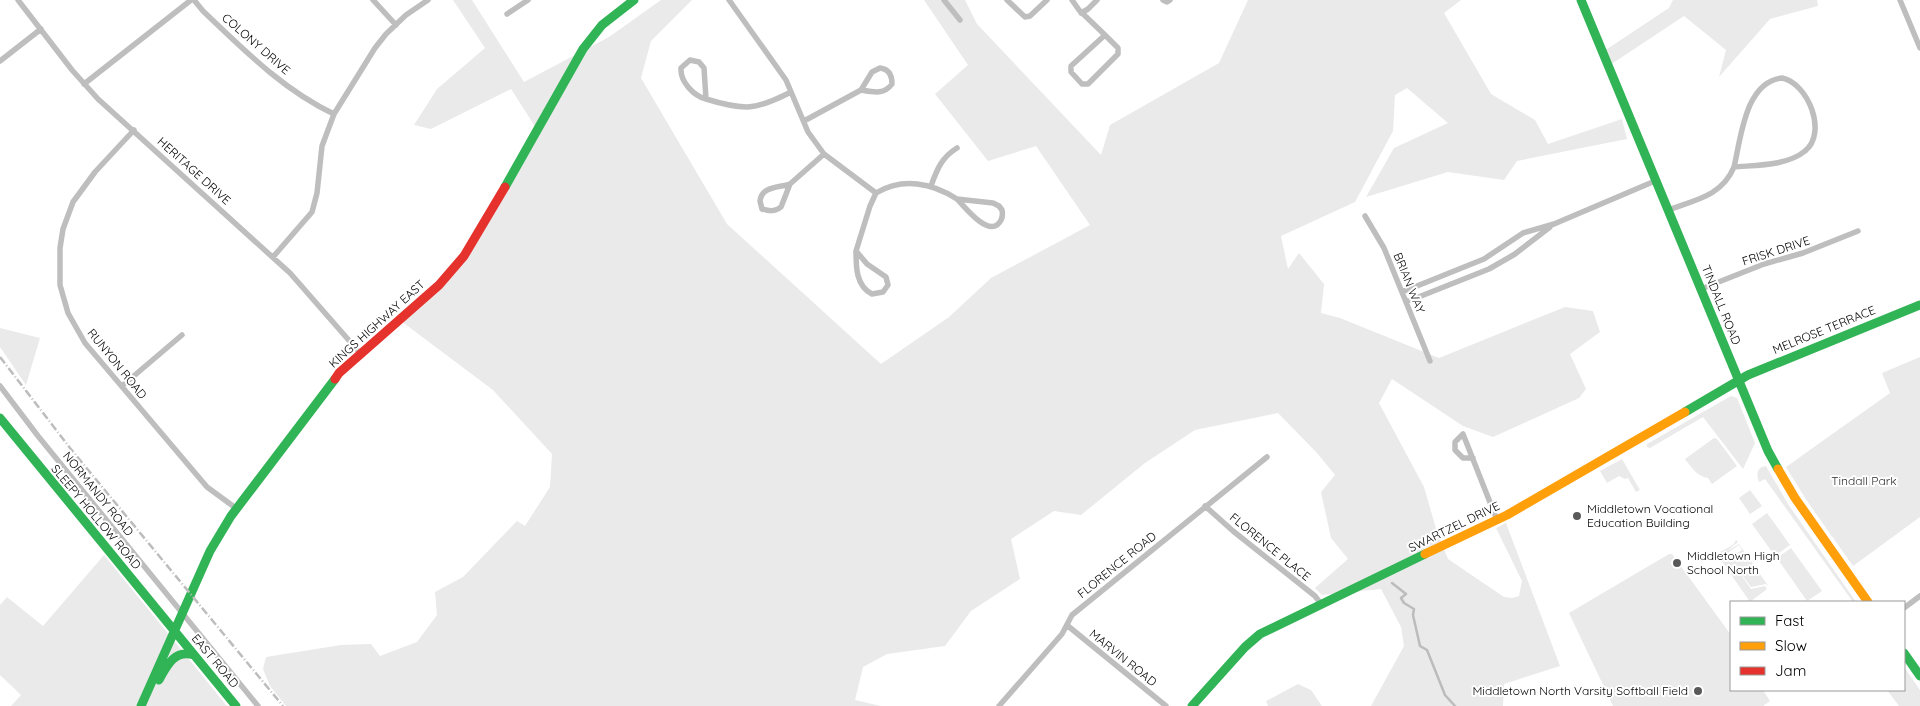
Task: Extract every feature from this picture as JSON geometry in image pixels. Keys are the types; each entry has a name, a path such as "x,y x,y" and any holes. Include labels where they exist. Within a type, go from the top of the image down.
{"street":[{"name":"HERITAGE DRIVE","path":"18,0 98,99 274,257 310,294 360,353"},
{"path":"84,84 193,0"},
{"name":"COLONY DRIVE","path":"193,0 276,78 334,114"},
{"path":"373,0 396,25"},
{"path":"274,257 312,212 317,193 322,146 334,114 376,48 406,15 428,0"},
{"path":"507,14 528,0"},
{"name":"KINGS HIGHWAY EAST","path":"142,706 210,551 237,509 328,385 360,353 440,285 464,256 583,48 602,25 634,0"},
{"path":"729,0 786,80 808,132 824,154 876,193"},
{"path":"944,0 960,20"},
{"path":"1007,0 1025,17 1030,16 1047,0"},
{"path":"1072,0 1081,13 1105,35 1118,48 1118,54 1088,84 1082,84 1071,72 1071,66 1105,35"},
{"path":"1081,13 1097,0"},
{"path":"1163,0 1167,2 1170,0"},
{"name":"TINDALL ROAD","path":"1581,0 1768,451 1785,482 1867,601"},
{"path":"1900,0 1920,48"},
{"path":"0,60 40,29"},
{"path":"706,99 704,68 699,62 690,60 681,68 682,78 700,98 732,106 755,108 792,92"},
{"path":"804,120 861,90 875,69 883,68 890,73 892,84 886,90 882,92 861,90"},
{"path":"1668,210 1713,192 1727,181 1734,167 1747,112 1753,98 1770,81 1782,78 1792,82 1802,91 1813,117 1816,133 1811,146 1803,153 1788,159 1760,165 1734,167"},
{"name":"RUNYON ROAD","path":"134,130 94,172 73,202 63,229 60,248 60,286 68,313 85,343 207,487 237,509"},
{"path":"931,186 944,157 957,148"},
{"path":"790,184 769,189 762,193 760,201 762,209 778,210 790,184 824,154"},
{"path":"1402,292 1496,252 1524,233 1554,224 1656,181"},
{"path":"856,251 867,264 886,276 888,285 883,292 872,294 861,282 856,269 856,251 876,193 887,187 902,184 931,186 957,199 974,217 986,226 998,224 1002,218 1002,210 996,204 957,199"},
{"name":"BRIAN WAY","path":"1365,216 1384,248 1430,361"},
{"path":"1406,302 1502,262 1554,224"},
{"name":"FRISK DRIVE","path":"1701,289 1764,264 1803,253 1858,231"},
{"path":"1496,252 1502,262"},
{"path":"1457,270 1461,280"},
{"name":"MELROSE TERRACE","path":"1738,381 1748,375 1920,305"},
{"path":"122,386 182,335"},
{"name":"SWARTZEL DRIVE","path":"1192,706 1252,640 1321,604 1498,520 1738,381"},
{"name":"NORMANDY ROAD","path":"0,386 38,436 258,706"},
{"name":"SLEEPY HOLLOW ROAD","path":"0,418 174,632"},
{"name":"FLORENCE ROAD","path":"999,706 1068,626 1072,615 1267,457"},
{"path":"1473,458 1498,520"},
{"name":"FLORENCE PLACE","path":"1205,506 1233,532 1315,596 1321,604"},
{"path":"1905,607 1920,596"},
{"name":"MARVIN ROAD","path":"1068,626 1166,706"},
{"name":"EAST ROAD","path":"174,632 236,706"},
{"path":"142,706 168,663 177,654 185,652 194,655"},
{"path":"1905,654 1920,676"}],"green space":[{"path":"453,0 472,0 524,82 609,37 661,0 692,0 651,41 641,78 727,224 881,364 949,317 991,278 1090,225 1036,146 988,161 935,94 968,65 924,0 965,0 977,24 1101,155 1110,125 1219,63 1248,0 1461,0 1444,13 1491,94 1535,120 1548,144 1622,119 1627,139 1517,161 1504,180 1448,172 1366,197 1394,148 1448,123 1407,88 1395,95 1393,131 1355,202 1281,236 1288,269 1299,253 1324,284 1321,313 1340,318 1439,358 1565,307 1593,311 1600,332 1570,354 1586,389 1579,398 1493,437 1463,426 1392,379 1379,403 1424,487 1437,532 1448,559 1504,597 1512,598 1519,596 1522,581 1496,528 1506,523 1560,666 1504,684 1503,706 1371,706 1404,646 1401,627 1381,589 1322,595 1315,588 1348,559 1331,538 1321,492 1335,475 1317,453 1278,413 1195,430 1145,463 1081,515 1054,511 1011,539 1020,579 971,611 945,646 887,654 863,667 855,700 881,706 286,706 270,686 263,669 266,657 341,645 371,644 380,656 417,642 437,615 435,592 463,577 517,521 525,526 550,487 552,454 493,390 401,321 455,264 538,131 511,89 431,129 414,125 437,89 485,48"},
{"path":"1673,0 1817,0 1818,6 1770,19 1719,77 1726,50 1684,16 1607,67 1601,53 1669,8"},
{"path":"0,328 40,338 26,385 0,347"},
{"name":"Tindall Park","path":"1920,357 1920,517 1853,566 1807,501 1786,467 1890,393 1882,373"},
{"path":"1731,396 1737,398 1755,443 1743,469 1703,417 1650,448 1647,447 1647,444"},
{"path":"1714,438 1717,439 1737,466 1712,484 1708,478 1701,476 1695,471 1685,459"},
{"path":"1622,459 1640,490 1636,492 1628,478 1625,479 1619,476 1607,483 1600,471"},
{"path":"1766,466 1788,504 1855,601 1852,601 1765,479 1759,482 1758,471"},
{"path":"1750,490 1762,506 1750,514 1739,498"},
{"path":"1767,513 1790,545 1775,556 1752,524"},
{"path":"1736,540 1738,542 1726,552 1739,544 1769,587 1766,584 1751,587 1729,558 1742,550 1739,545 1729,552 1728,557 1719,554 1733,545"},
{"path":"1791,548 1822,591 1807,601 1777,558"},
{"path":"1672,554 1730,634 1730,691 1764,691 1770,701 1763,706 1613,706 1569,613"},
{"path":"1717,554 1723,556 1723,561 1726,560 1724,557 1730,559 1751,589 1765,586 1767,589 1749,601"},
{"path":"104,555 227,706 11,706 21,695 0,675 0,605 7,597 43,626"},
{"path":"1905,668 1920,690 1920,706 1899,706 1888,691 1905,691"},
{"path":"1298,684 1311,690 1322,706 1268,706 1266,701"}],"waterway":[{"path":"1392,583 1406,594 1401,598 1404,603 1414,609 1413,615 1420,646 1427,650 1445,695 1455,706"}],"railway":[{"path":"0,357 70,448 283,706"}],"traffic: fast":[{"path":"505,187 583,49 602,25 634,0"},
{"path":"1581,0 1768,451 1778,469"},
{"path":"1685,412 1748,375 1920,305"},
{"path":"141,706 210,551 231,516 335,379"},
{"path":"0,418 236,706"},
{"path":"1192,706 1245,647 1260,634 1425,554"},
{"path":"159,680 169,664 177,656 182,654 194,655"},
{"path":"1905,654 1920,676"}],"traffic: slow":[{"path":"1425,554 1507,515 1685,412"},
{"path":"1778,469 1795,498 1867,601"}],"traffic: jam":[{"path":"335,379 339,373 439,285 464,256 505,187"}],"place":[{"name":"Middletown Vocational Education Building","path":"1577,516"},
{"name":"Middletown High School North","path":"1677,563"},
{"name":"Middletown North Varsity Softball Field","path":"1698,691"}]}
